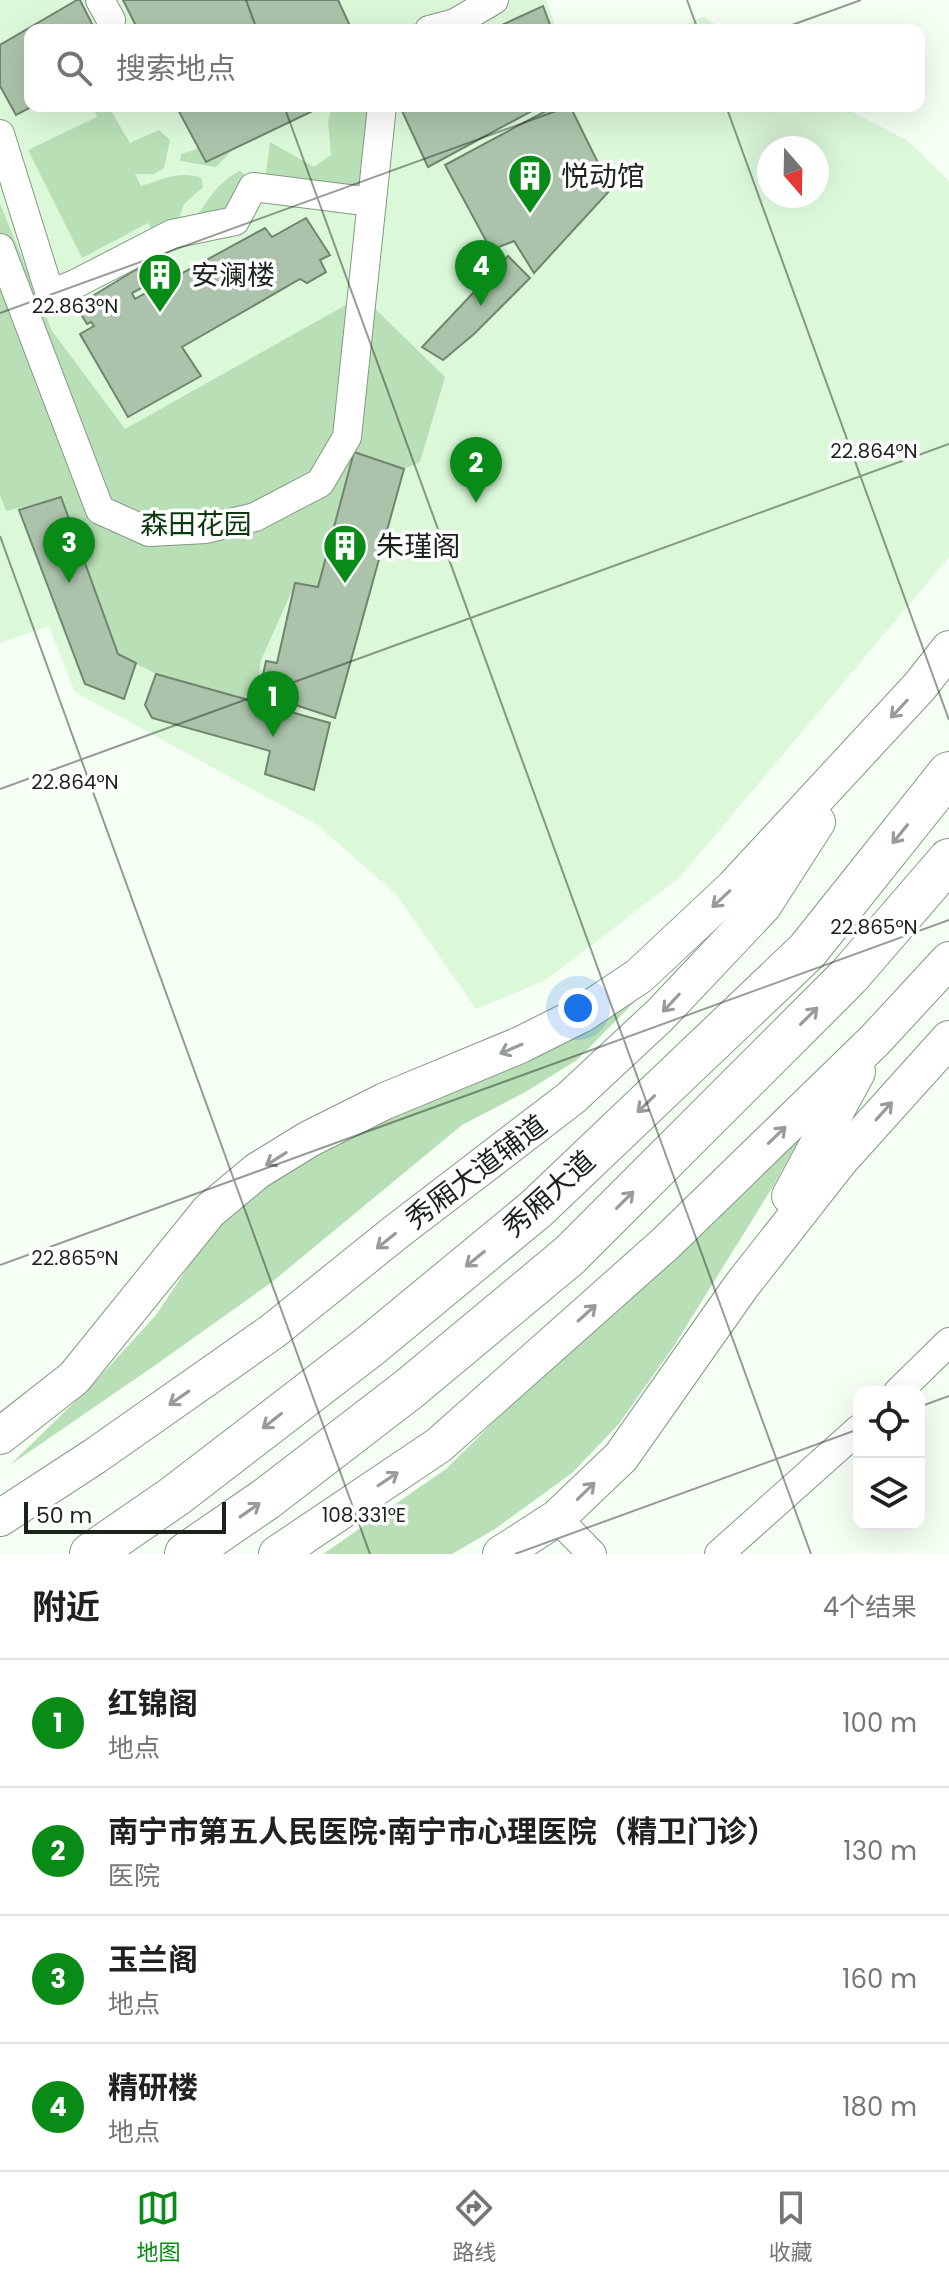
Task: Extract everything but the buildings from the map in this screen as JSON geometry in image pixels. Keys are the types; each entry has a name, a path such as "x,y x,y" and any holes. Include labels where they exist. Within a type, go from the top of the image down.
{"highway":[{"name":"秀厢大道","path":"91,1554 175,1496 370,1346 536,1209 807,951 949,773"},
{"name":"秀厢大道","path":"186,1554 266,1499 409,1389 570,1255 849,976 949,860"}],"main road":[{"name":"秀厢大道辅道","path":"0,1436 74,1378 209,1211 257,1171 309,1139 385,1101 520,1045 582,1014 639,976 734,887 920,686 949,649"},
{"name":"秀厢大道辅道","path":"0,1518 95,1456 273,1331 571,1098 660,1015 763,906 870,740"},
{"path":"277,1554 439,1445 665,1244 875,1040 949,960"},
{"path":"501,1554 557,1518 621,1457 742,1285 841,1159 949,1039"},
{"path":"742,1285 875,1040"},
{"path":"0,1409 74,1378"}],"street":[{"path":"429,22 461,0"},
{"path":"429,22 455,23 494,0"},
{"path":"0,248 100,510 149,532 206,529 255,517 320,483 347,437 381,112"},
{"path":"0,134 50,294 172,234 235,221 253,187 372,202"},
{"path":"904,1386 949,1342"},
{"path":"719,1554 853,1434"},
{"path":"557,1518 592,1554"}],"shaded area":[{"path":"0,0 546,0 555,24 24,24 24,112 852,112 908,141 949,181 949,557 679,878 546,980 476,1009 396,894 316,824 75,692 49,626 0,643"},
{"path":"704,17 715,24 685,24"}],"green space":[{"path":"95,112 112,112 130,143 159,130 170,140 164,168 154,174 135,174 141,186 186,175 201,178 203,187 184,204 176,226 156,235 148,223 82,258 28,150 97,117"},
{"path":"330,112 369,112 365,186 353,196 265,181 270,142 314,167 331,155 328,122"},
{"path":"212,144 238,144 216,167 180,161 181,154"},
{"path":"240,171 245,175 241,201 219,216 194,220 220,186"},
{"name":"森田花园","path":"0,204 52,331 125,429 362,296 445,377 420,462 404,469 354,452 318,587 295,584 261,660 255,701 156,674 118,654 61,498 6,511 0,495"},
{"path":"660,976 577,1060 462,1125 272,1282 10,1465 94,1383 156,1315 214,1228 249,1198 313,1154"},
{"path":"802,1134 674,1346 618,1425 572,1473 495,1529 452,1554 323,1554 446,1469 545,1371"}],"place":[{"name":"悦动馆","path":"530,215"},
{"name":"精研楼","path":"481,306"},
{"name":"安澜楼","path":"160,314"},
{"name":"南宁市第五人民医院·南宁市心理医院（精卫门诊）","path":"476,503"},
{"name":"玉兰阁","path":"69,583"},
{"name":"朱瑾阁","path":"345,585"},
{"name":"红锦阁","path":"273,737"}]}
